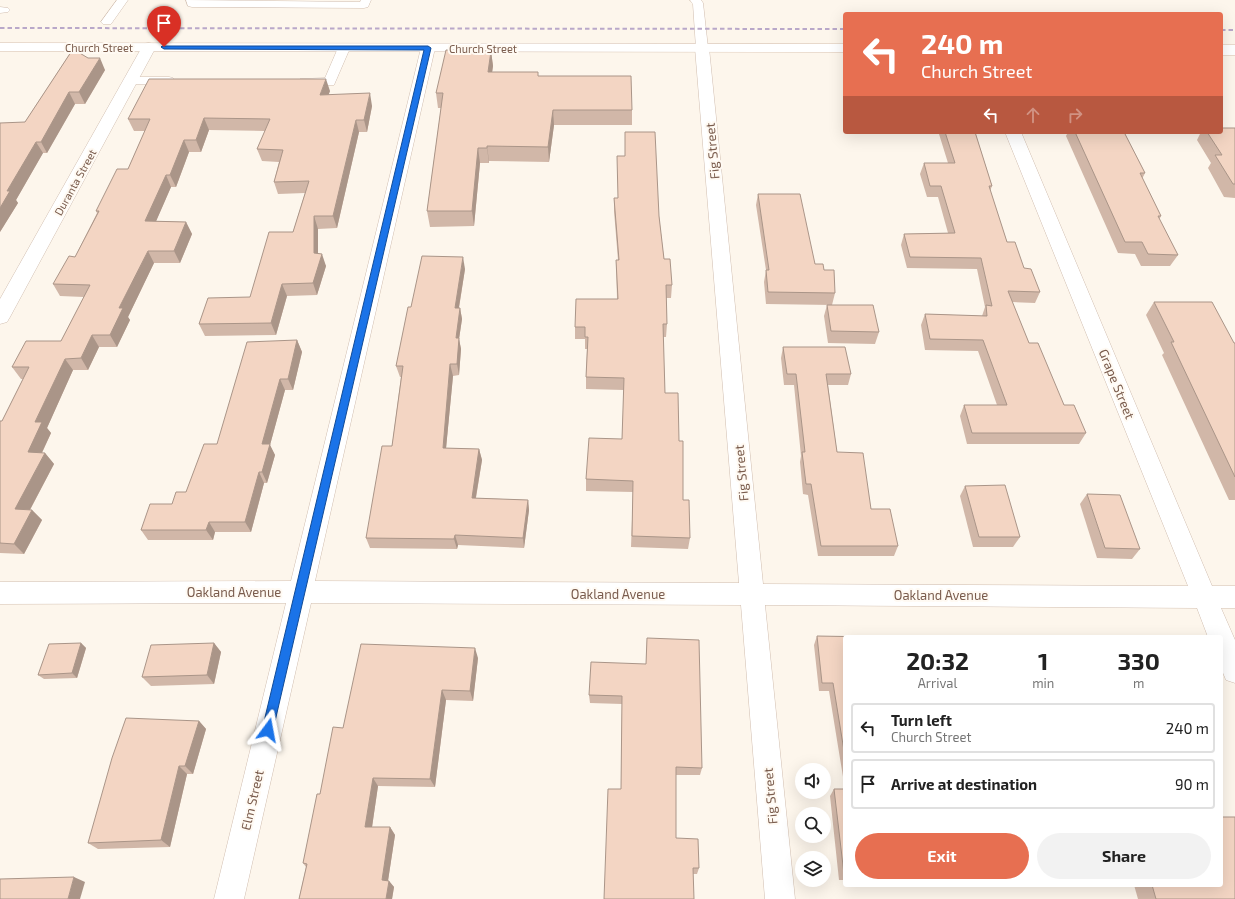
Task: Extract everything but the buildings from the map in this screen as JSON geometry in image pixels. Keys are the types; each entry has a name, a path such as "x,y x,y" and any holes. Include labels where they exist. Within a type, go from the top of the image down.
{"street":[{"name":"Church Street","path":"0,47 843,48"},
{"name":"Duranta Street","path":"0,317 149,47"},
{"name":"Elm Street","path":"229,899 428,48"},
{"name":"Fig Street","path":"702,48 780,899"},
{"path":"1223,50 1235,50"},
{"name":"Grape Street","path":"1014,134 1220,635"},
{"name":"Oakland Avenue","path":"0,593 300,592 1235,597"},
{"name":"Grape Street","path":"1223,642 1235,671"}],"lane":[{"path":"108,22 123,0"},
{"path":"191,0 192,4 364,5 366,0"},
{"path":"694,0 698,3 702,48"},
{"path":"290,82 330,82 344,48"},
{"path":"131,81 178,82"}],"railway":[{"path":"0,28 843,29"},
{"path":"1223,30 1235,30"}],"route":[{"path":"164,47 428,48 268,730"}]}
